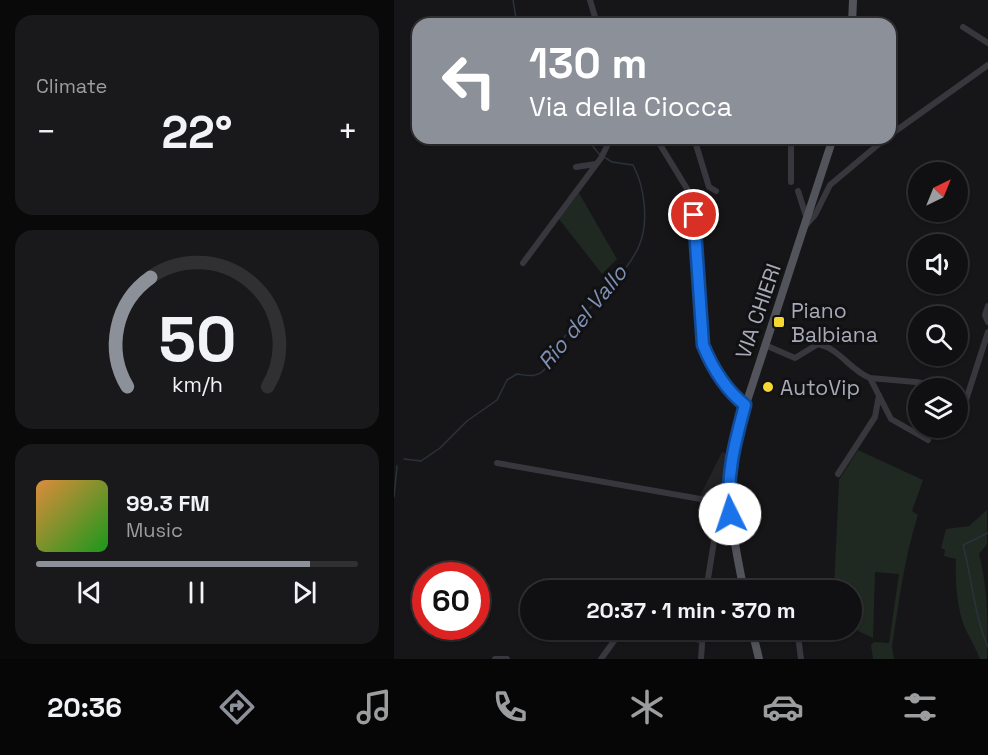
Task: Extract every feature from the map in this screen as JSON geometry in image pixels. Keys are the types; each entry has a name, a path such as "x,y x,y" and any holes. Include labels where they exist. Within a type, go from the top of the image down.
{"main road":[{"path":"851,0 852,18"},
{"name":"VIA CHIERI","path":"742,580 725,503 734,441 831,144"},
{"path":"754,640 759,659"}],"street":[{"path":"590,0 595,18"},
{"path":"963,27 988,43"},
{"path":"896,131 988,65"},
{"path":"523,263 597,164 608,144"},
{"path":"660,144 690,192 694,215 703,345 730,391 745,405"},
{"path":"696,144 709,187 716,191"},
{"path":"791,144 791,182"},
{"path":"798,191 807,222 815,215 830,185 879,144"},
{"path":"576,167 597,164"},
{"path":"987,321 988,306"},
{"path":"968,390 988,332"},
{"path":"765,345 795,358 802,356 818,344 831,347 863,375 908,383"},
{"path":"870,378 891,419 928,440"},
{"path":"838,474 875,417 879,395"},
{"path":"497,463 725,503 708,580"},
{"path":"601,659 615,640"},
{"path":"699,640 702,641 702,659"},
{"path":"799,640 801,659"},
{"path":"496,659 507,659"}],"shaded area":[{"path":"579,193 617,259 602,274 559,219"},
{"path":"858,450 923,480 912,511 918,515 900,597 892,647 894,659 873,659 871,645 874,642 889,643 899,574 875,572 873,638 862,633 862,580 834,580 839,480"},
{"path":"722,452 726,453 720,499 700,496"},
{"path":"987,510 987,544 979,554 987,606 987,659 980,659 961,617 956,587 956,559 944,556 945,550 941,548 946,529 969,526"}],"waterway":[{"name":"Rio del Vallo","path":"513,0 516,18"},
{"name":"Rio del Vallo","path":"591,144 600,155"},
{"name":"Rio del Vallo","path":"404,459 421,461 440,448 467,421 497,400 507,380 517,374 534,375 543,371 563,339 633,258 644,227 643,194 633,165 612,162 604,157"},
{"name":"Rio del Vallo","path":"394,497 397,466"},
{"path":"988,533 963,545 979,622 988,647"}],"place":[{"name":"Piano Balbiana","path":"779,322"},
{"name":"AutoVip","path":"768,387"}],"route":[{"path":"694,215 703,345 718,374 733,395 745,405 730,462 728,483 730,514"}]}
